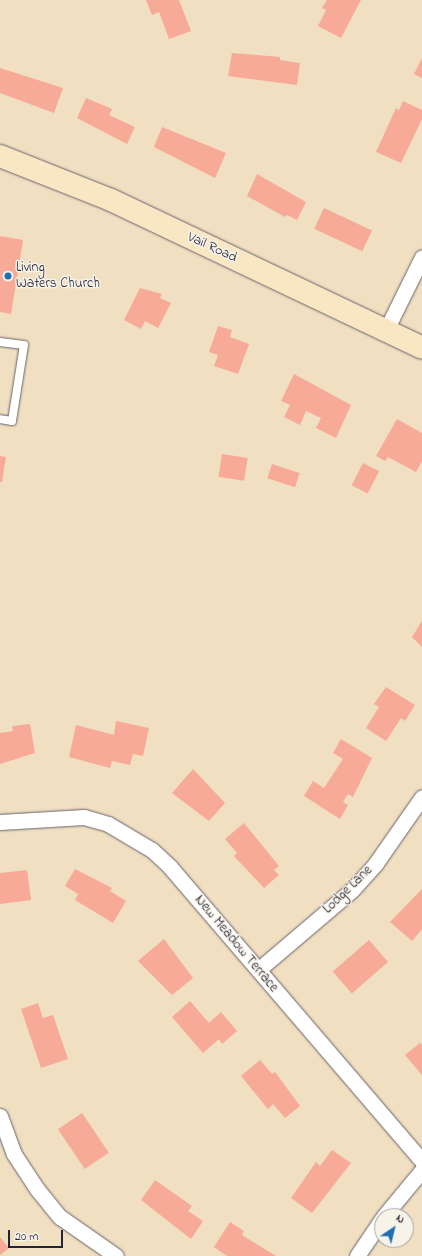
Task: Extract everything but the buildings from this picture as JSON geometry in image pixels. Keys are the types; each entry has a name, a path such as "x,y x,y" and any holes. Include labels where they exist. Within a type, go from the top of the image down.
{"street":[{"name":"Vail Road","path":"0,156 111,200 422,348"},
{"path":"386,330 422,257"},
{"name":"Lodge Lane","path":"258,970 352,890 376,863 422,797"},
{"name":"New Meadow Terrace","path":"0,822 72,815 108,824 131,835 170,866 422,1161"},
{"path":"0,1116 14,1154 37,1189 60,1217 116,1256"},
{"path":"391,1208 422,1170"},
{"path":"358,1256 374,1231"}],"lane":[{"path":"0,342 24,345 12,421 0,419"}],"place":[{"name":"Living Waters Church","path":"8,276"}]}
